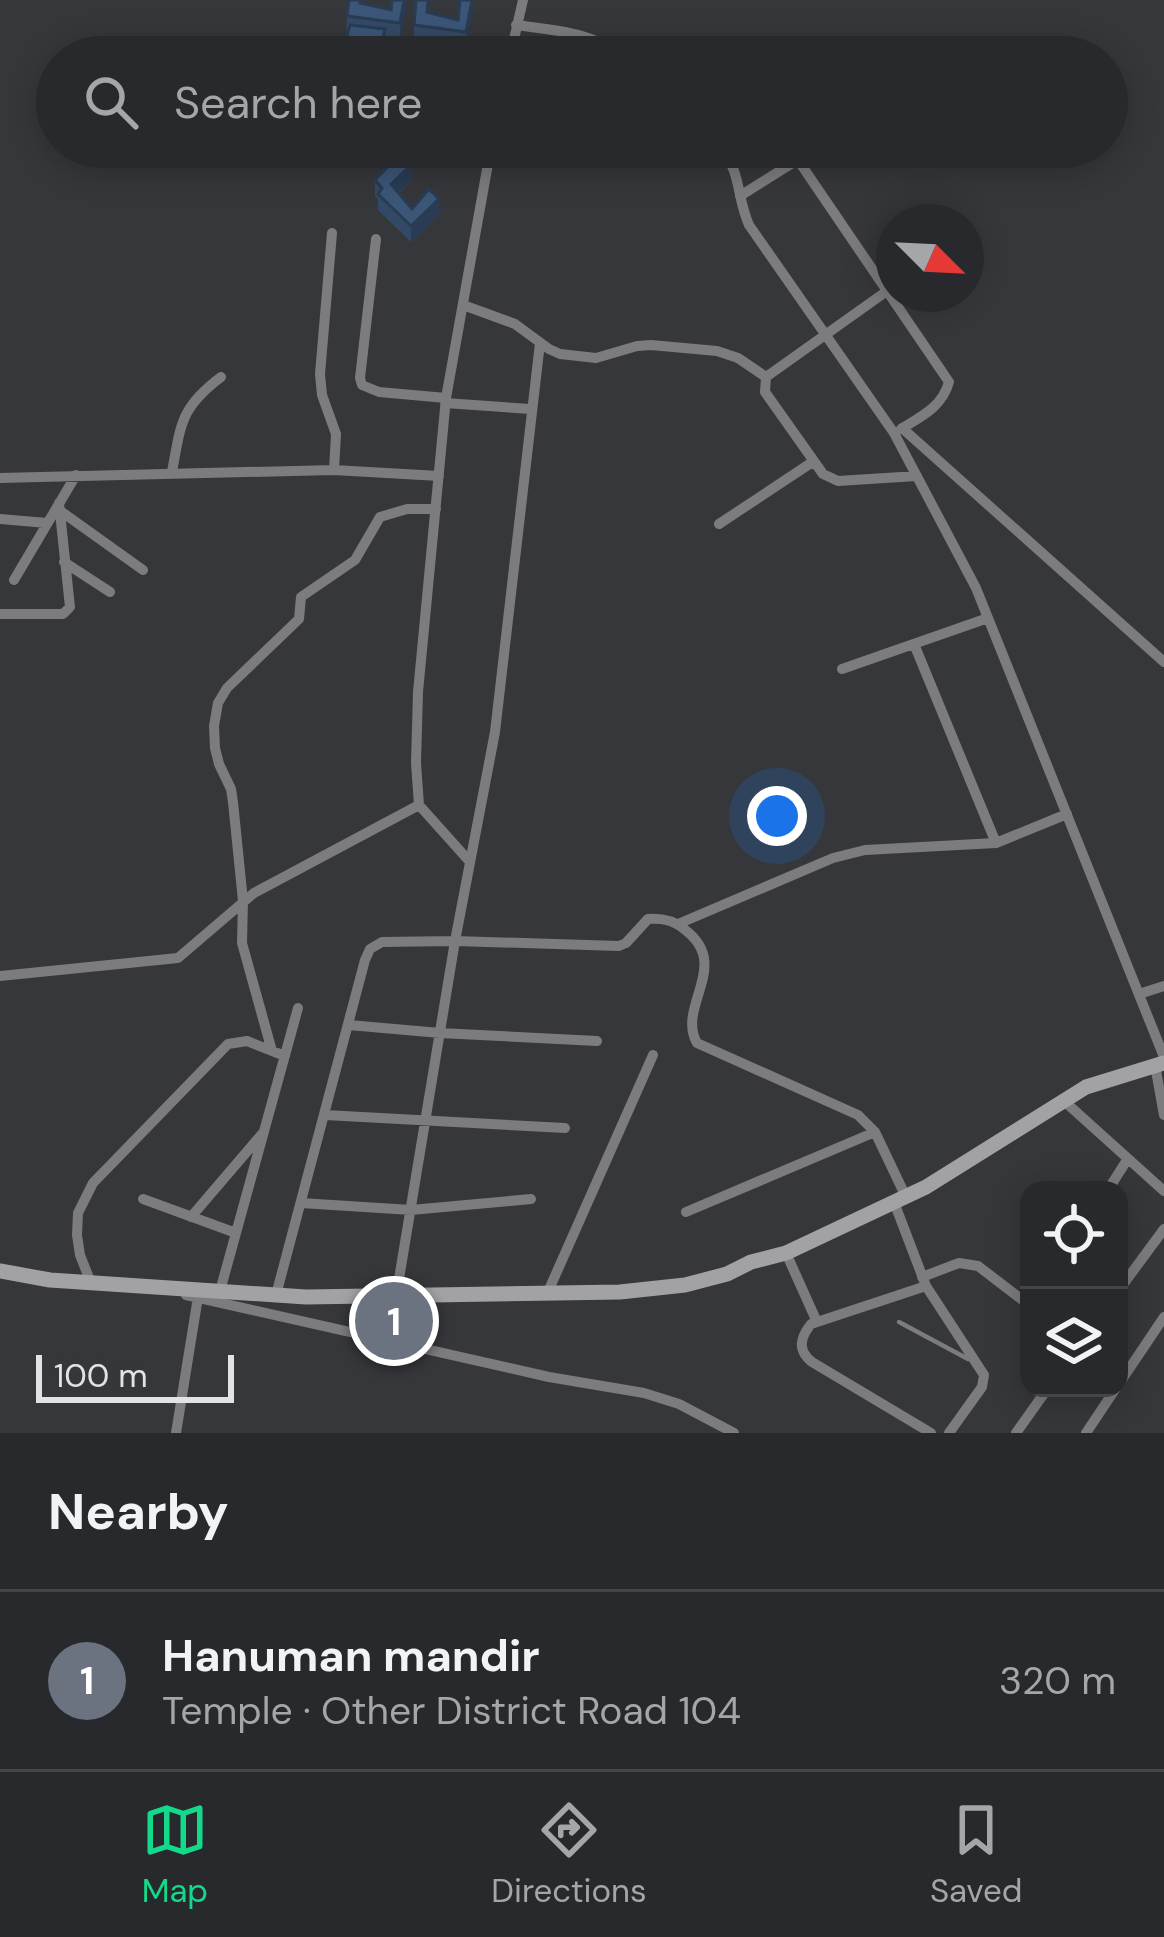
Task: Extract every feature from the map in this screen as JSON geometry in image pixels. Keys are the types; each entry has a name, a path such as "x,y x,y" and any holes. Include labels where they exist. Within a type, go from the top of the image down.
{"street":[{"path":"514,36 523,0"},
{"path":"516,26 587,36"},
{"path":"470,862 419,805 416,763 418,692 446,401 487,168"},
{"path":"734,168 748,225 898,430 1164,662"},
{"path":"740,196 785,168"},
{"path":"804,168 876,267"},
{"path":"332,233 320,374 336,434 334,470"},
{"path":"376,239 362,386 530,409"},
{"path":"876,298 766,377 765,392 823,474 838,482 917,476"},
{"path":"463,304 515,324 560,354 596,358 637,346 717,351 738,358 766,377"},
{"path":"898,430 934,408 949,382 906,312"},
{"path":"396,1297 455,941 496,732 539,343"},
{"path":"172,472 188,408 221,377"},
{"path":"898,430 976,588 1139,994 1161,1062 1164,1114"},
{"path":"719,524 814,460"},
{"path":"0,478 334,470 439,476"},
{"path":"14,580 76,475"},
{"path":"0,614 68,612 59,506"},
{"path":"59,506 143,569"},
{"path":"279,1054 242,943 243,902 231,789 215,748 218,703 234,679 299,619 301,597 355,560 380,517 407,508 436,509"},
{"path":"0,519 47,523"},
{"path":"64,562 110,592"},
{"path":"842,669 988,618"},
{"path":"914,644 996,843"},
{"path":"0,976 178,958 243,902 419,805"},
{"path":"678,924 833,858 866,850 996,843 1067,814"},
{"path":"276,1295 365,960 376,944 455,941 619,946 648,919 667,920 692,935 702,950 704,978 692,1022 697,1043 858,1114 875,1132 924,1281 984,1375 982,1387 949,1433"},
{"path":"1139,994 1164,986"},
{"path":"220,1292 264,1132 279,1054 298,1008"},
{"path":"350,1025 596,1041"},
{"path":"91,1283 77,1234 78,1213 93,1183 228,1044 247,1041 279,1054"},
{"path":"547,1294 653,1055"},
{"path":"0,1270 50,1280 276,1295 547,1294 685,1285 786,1252 900,1200 1086,1087 1161,1062"},
{"path":"1064,1101 1164,1191"},
{"path":"325,1115 565,1128"},
{"path":"191,1216 264,1132"},
{"path":"686,1212 875,1132"},
{"path":"1114,1181 1127,1160"},
{"path":"143,1198 236,1233"},
{"path":"302,1203 411,1210 531,1199"},
{"path":"1120,1289 1164,1228"},
{"path":"786,1252 817,1322"},
{"path":"931,1433 804,1355 803,1334 811,1324 959,1263 978,1266 1020,1298"},
{"path":"150,1287 549,1377 644,1393 680,1404 734,1433"},
{"path":"176,1433 198,1297"},
{"path":"1128,1371 1164,1317"},
{"path":"1016,1433 1042,1397"},
{"path":"1086,1433 1111,1397"}],"lane":[{"path":"899,1322 979,1365"}],"building":[{"path":"349,0 391,10 392,0 404,0 400,23 347,16"},
{"path":"416,0 428,0 427,12 458,20 460,0 472,0 466,32 414,25"},
{"path":"350,25 385,29 383,36 347,36"},
{"path":"387,168 408,168 391,184 412,209 429,189 439,199 411,226 378,194 382,188 375,180"},
{"path":"388,1296 405,1299 400,1324 383,1321"}],"place":[{"name":"Hanuman mandir","path":"394,1321"}]}
